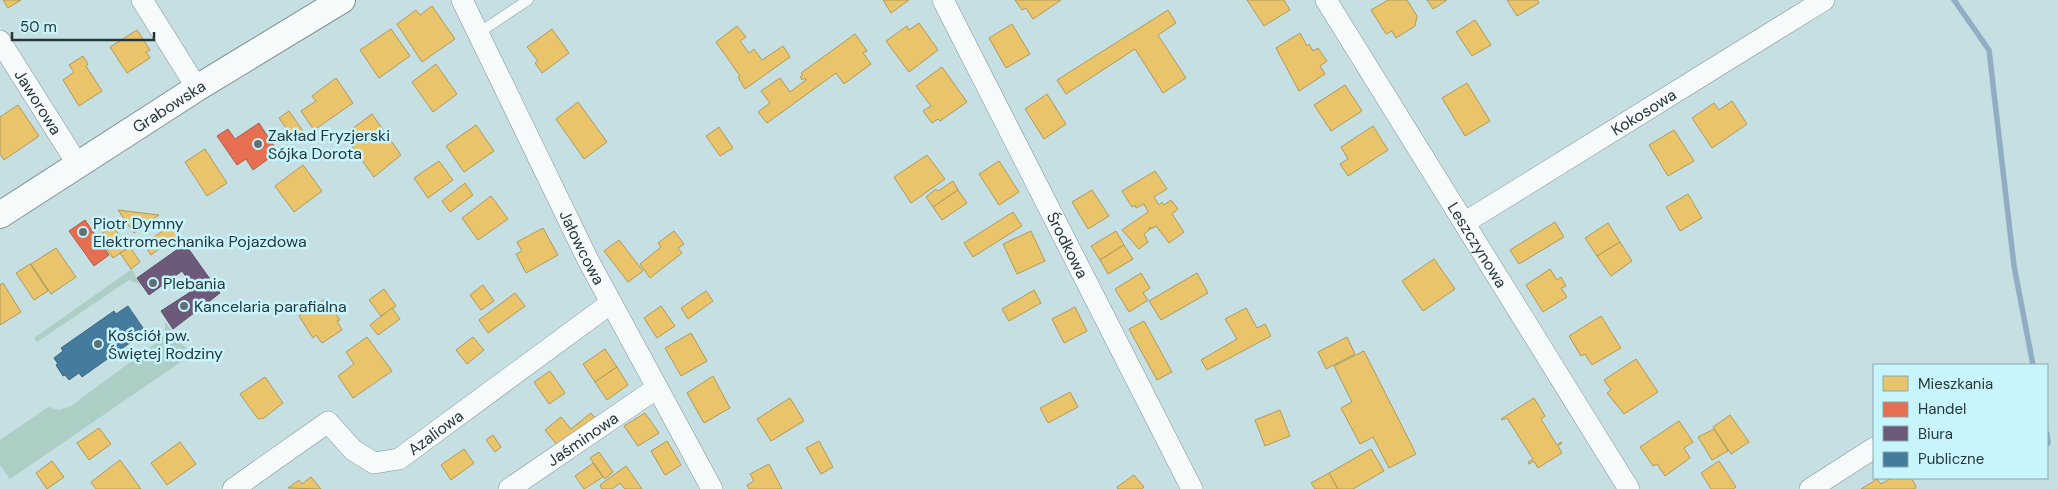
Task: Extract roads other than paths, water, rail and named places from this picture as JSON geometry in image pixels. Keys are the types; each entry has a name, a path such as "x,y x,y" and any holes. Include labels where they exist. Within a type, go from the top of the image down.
{"street":[{"path":"142,0 197,88"},
{"name":"Jałowcowa","path":"462,0 588,260 712,489"},
{"name":"Środkowa","path":"943,0 1192,489"},
{"name":"Leszczynowa","path":"1326,0 1629,489"},
{"name":"Kokosowa","path":"1464,223 1824,0"},
{"name":"Grabowska","path":"0,216 331,3"},
{"name":"Jaworowa","path":"0,40 78,165"},
{"name":"Azaliowa","path":"233,489 328,422 353,450 374,463 399,459 611,303"},
{"name":"Jaśminowa","path":"509,489 657,388"},
{"path":"1810,489 1873,449"}],"lane":[{"path":"477,34 528,0"}],"waterway":[{"path":"1954,0 1989,50 2014,266 2033,364"}],"place":[{"name":"Zakład Fryzjerski Sójka Dorota","path":"258,144"},
{"name":"Piotr Dymny Elektromechanika Pojazdowa","path":"83,232"},
{"name":"Plebania","path":"153,283"},
{"name":"Kancelaria parafialna","path":"184,306"},
{"name":"Kościół pw. Świętej Rodziny","path":"98,344"}]}
